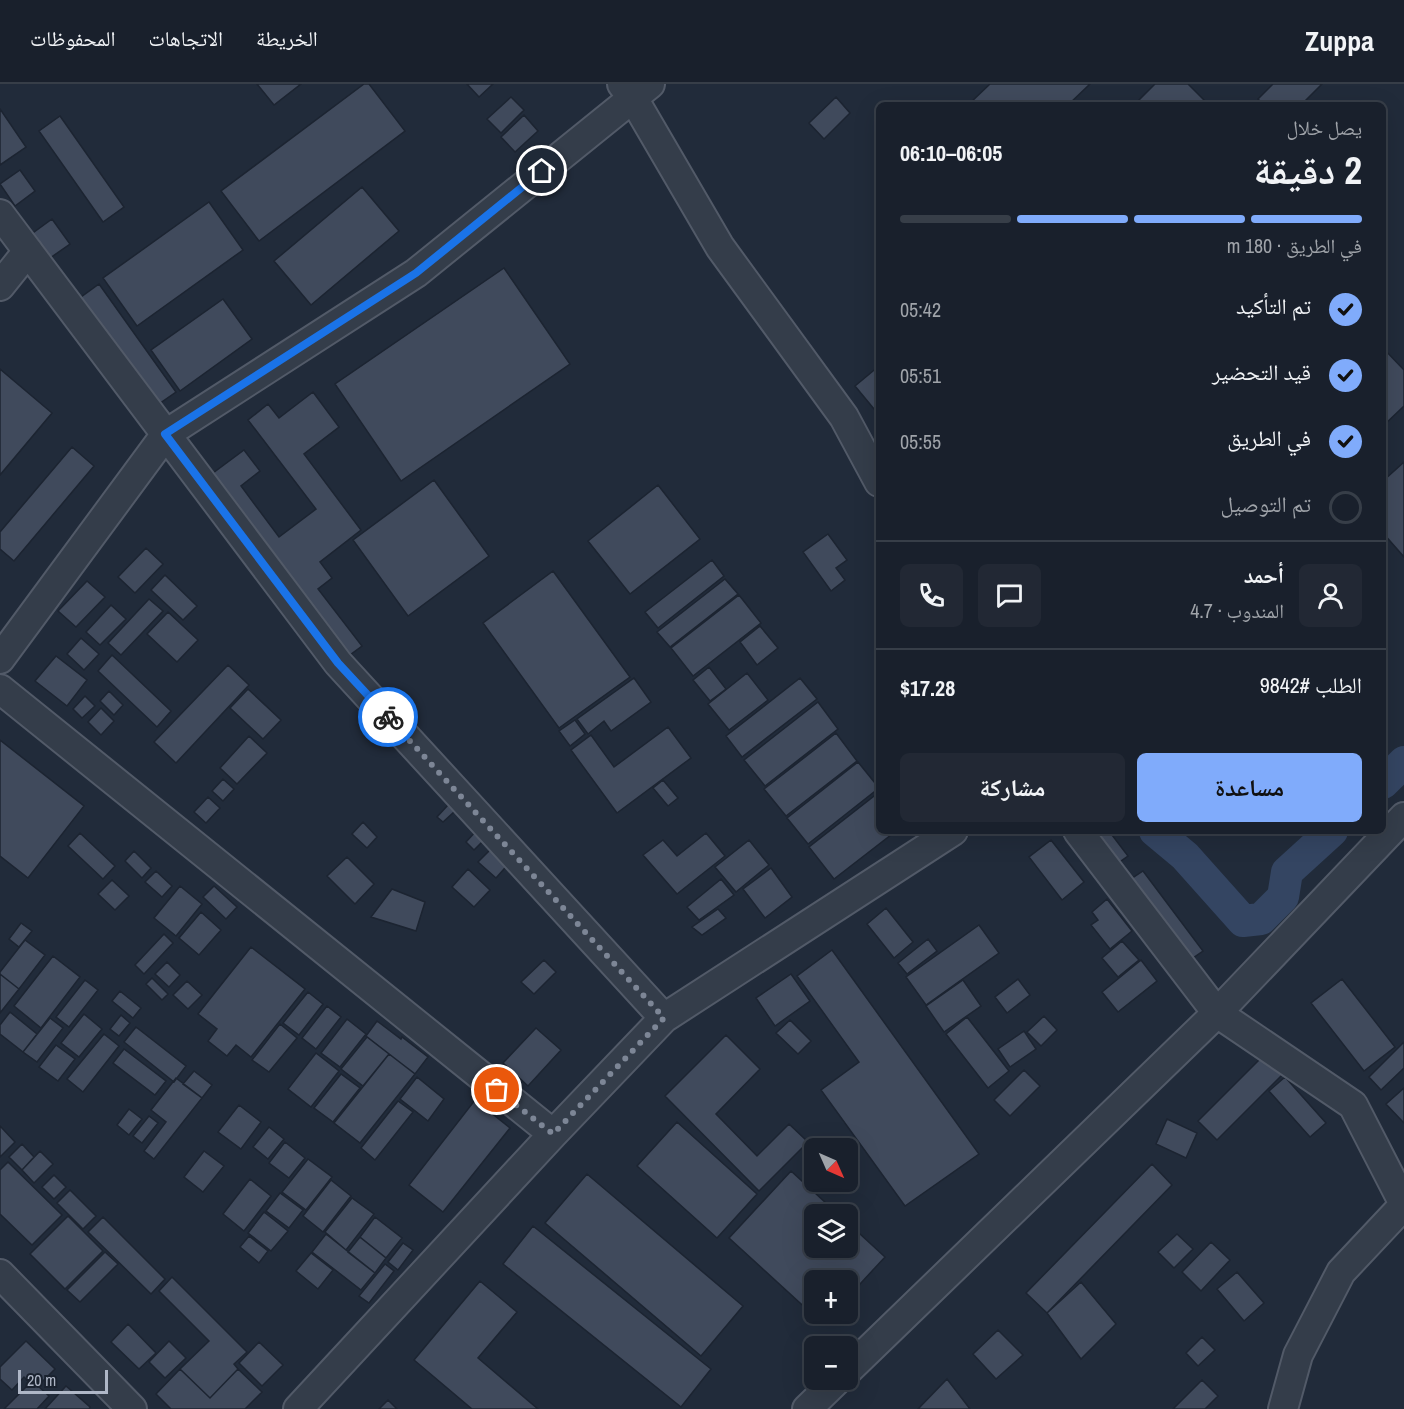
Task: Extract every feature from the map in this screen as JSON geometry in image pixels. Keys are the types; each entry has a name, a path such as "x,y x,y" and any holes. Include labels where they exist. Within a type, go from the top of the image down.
{"street":[{"path":"0,659 165,434 416,273 635,89 720,247 844,417 876,476"},
{"path":"0,214 338,663 664,1018"},
{"path":"0,286 28,251"},
{"path":"0,689 553,1134"},
{"path":"858,1360 1217,1013 1403,818"},
{"path":"298,1409 664,1018 948,834"},
{"path":"1080,834 1217,1013 1353,1105 1404,1205 1341,1272 1298,1355 1282,1409"},
{"path":"0,1274 132,1409"},
{"path":"807,1409 827,1390"}],"building":[{"path":"257,84 301,84 274,105"},
{"path":"364,84 369,84 405,131 259,241 221,191"},
{"path":"467,84 493,84 479,97"},
{"path":"990,84 1090,84 1071,102 971,102"},
{"path":"1155,84 1188,84 1206,102 1139,102"},
{"path":"1273,84 1322,84 1304,102 1261,102 1258,99"},
{"path":"511,97 524,110 501,133 487,119"},
{"path":"836,97 850,113 824,139 809,123"},
{"path":"0,109 26,147 0,165"},
{"path":"524,115 538,131 515,152 501,137"},
{"path":"60,116 124,207 103,222 39,131"},
{"path":"20,170 35,191 15,206 0,184"},
{"path":"362,187 399,231 311,305 274,261"},
{"path":"209,202 243,250 137,326 103,278"},
{"path":"52,219 70,244 43,263 26,238"},
{"path":"504,268 570,364 401,481 335,384"},
{"path":"99,284 176,392 153,408 77,300"},
{"path":"223,299 252,339 180,391 151,350"},
{"path":"1386,351 1404,370 1404,406 1386,423"},
{"path":"876,368 876,411 855,386"},
{"path":"0,369 52,413 0,475"},
{"path":"313,392 339,427 304,454 361,530 320,562 332,578 318,589 362,646 343,660 205,479 244,450 260,471 241,486 279,537 316,509 248,420 268,404 279,418"},
{"path":"72,447 94,466 14,561 0,549 0,532"},
{"path":"1404,462 1404,557 1386,536 1386,478"},
{"path":"434,480 489,556 408,616 353,540"},
{"path":"658,485 700,539 630,594 588,541"},
{"path":"828,534 847,560 836,568 845,580 831,591 803,552"},
{"path":"146,548 163,564 135,593 118,577"},
{"path":"712,560 724,576 658,628 645,612"},
{"path":"553,571 630,677 559,728 483,623"},
{"path":"165,575 197,606 183,620 151,590"},
{"path":"725,579 738,594 670,647 657,632"},
{"path":"87,581 105,597 76,627 58,611"},
{"path":"739,595 761,623 693,676 671,648"},
{"path":"149,599 163,611 121,655 108,643"},
{"path":"111,605 126,619 100,645 86,632"},
{"path":"168,612 198,640 177,662 147,634"},
{"path":"760,626 778,648 757,665 740,642"},
{"path":"81,638 99,654 84,670 67,654"},
{"path":"112,655 171,711 157,727 98,671"},
{"path":"56,656 87,680 67,706 35,681"},
{"path":"228,665 249,685 176,763 154,742"},
{"path":"709,667 726,689 710,701 693,680"},
{"path":"747,673 768,700 729,730 708,704"},
{"path":"634,678 651,702 611,731 604,721 588,734 577,719"},
{"path":"800,678 817,699 742,757 726,736"},
{"path":"248,689 281,720 263,739 230,708"},
{"path":"109,691 123,705 114,715 100,701"},
{"path":"85,696 95,706 82,718 73,709"},
{"path":"818,702 838,729 765,786 744,760"},
{"path":"101,708 114,721 101,735 88,722"},
{"path":"575,720 585,734 570,746 559,731"},
{"path":"668,727 691,758 617,813 571,750 591,735 614,767"},
{"path":"836,733 857,761 786,816 764,789"},
{"path":"249,736 267,753 237,784 220,768"},
{"path":"0,740 84,806 28,878 0,856"},
{"path":"858,762 876,784 876,790 808,844 787,818"},
{"path":"223,779 234,789 223,801 212,791"},
{"path":"663,780 678,798 668,806 653,788"},
{"path":"876,795 876,834 892,834 834,879 809,847"},
{"path":"208,797 220,808 206,823 194,812"},
{"path":"448,805 455,811 443,822 437,817"},
{"path":"363,822 377,837 367,848 352,834"},
{"path":"478,829 486,838 474,850 466,842"},
{"path":"80,833 115,866 103,879 68,846"},
{"path":"706,833 725,856 677,894 643,855 663,840 677,856"},
{"path":"1111,834 1128,856 1118,863 1097,835"},
{"path":"749,840 769,865 736,892 715,867"},
{"path":"1051,840 1084,882 1062,900 1029,857"},
{"path":"494,846 511,861 496,878 478,862"},
{"path":"134,851 151,868 142,878 125,861"},
{"path":"347,857 374,884 355,904 327,876"},
{"path":"771,868 792,897 765,918 743,889"},
{"path":"468,869 490,890 474,907 452,887"},
{"path":"156,871 172,886 162,897 145,882"},
{"path":"1143,871 1203,951 1187,962 1128,881"},
{"path":"721,879 734,895 699,920 687,907"},
{"path":"112,880 129,896 115,910 98,894"},
{"path":"180,886 202,904 176,936 154,918"},
{"path":"214,886 237,907 226,919 203,897"},
{"path":"392,889 425,902 416,931 371,917"},
{"path":"1107,899 1132,931 1110,949 1091,925 1098,920 1092,912"},
{"path":"886,908 913,942 894,958 867,924"},
{"path":"718,909 726,918 702,935 692,927"},
{"path":"201,912 221,930 199,955 179,938"},
{"path":"21,923 32,931 19,947 9,939"},
{"path":"979,925 999,953 926,1005 906,977"},
{"path":"164,934 173,943 144,974 135,965"},
{"path":"928,939 937,951 907,974 898,963"},
{"path":"25,940 45,955 19,989 0,972"},
{"path":"1122,941 1139,960 1118,977 1102,958"},
{"path":"251,947 305,989 251,1057 236,1045 227,1056 208,1041 217,1029 198,1014"},
{"path":"832,950 979,1154 905,1206 858,1138 821,1090 859,1062 797,976"},
{"path":"53,956 80,977 41,1028 14,1006"},
{"path":"544,960 556,972 534,994 521,982"},
{"path":"1141,960 1157,981 1118,1012 1102,992"},
{"path":"167,962 180,975 169,987 155,974"},
{"path":"0,974 19,989 0,1013"},
{"path":"791,974 810,1001 775,1026 756,998"},
{"path":"152,978 168,994 162,1000 146,984"},
{"path":"1018,979 1030,995 1007,1013 995,997"},
{"path":"1342,979 1395,1047 1364,1071 1311,1003"},
{"path":"85,980 98,990 69,1027 56,1017"},
{"path":"963,980 981,1006 944,1032 926,1006"},
{"path":"187,981 202,995 188,1009 173,995"},
{"path":"120,991 141,1008 133,1018 112,1001"},
{"path":"308,992 323,1004 299,1035 283,1023"},
{"path":"327,1006 341,1017 316,1049 302,1038"},
{"path":"10,1012 37,1034 23,1052 0,1034 0,1025"},
{"path":"84,1014 102,1029 79,1057 61,1043"},
{"path":"121,1015 130,1023 119,1036 110,1029"},
{"path":"1044,1016 1057,1030 1041,1046 1027,1032"},
{"path":"967,1017 1009,1071 988,1088 946,1034"},
{"path":"50,1018 63,1028 37,1062 23,1052"},
{"path":"347,1019 366,1034 340,1067 321,1053"},
{"path":"790,1020 811,1041 798,1054 776,1033"},
{"path":"377,1021 428,1057 415,1074 366,1036"},
{"path":"280,1024 297,1038 269,1072 252,1060"},
{"path":"136,1027 186,1066 174,1082 124,1042"},
{"path":"536,1028 561,1050 528,1086 503,1063"},
{"path":"1024,1031 1036,1049 1010,1067 998,1049"},
{"path":"104,1034 119,1046 83,1092 67,1079"},
{"path":"726,1035 760,1069 716,1114 757,1156 789,1124 804,1138 804,1146 759,1191 665,1096"},
{"path":"367,1037 389,1054 363,1086 341,1069"},
{"path":"1404,1042 1404,1068 1381,1090 1369,1077"},
{"path":"56,1045 75,1059 58,1081 39,1067"},
{"path":"124,1049 166,1081 155,1095 113,1063"},
{"path":"316,1053 339,1071 311,1107 288,1089"},
{"path":"389,1054 415,1074 360,1143 334,1123"},
{"path":"1265,1054 1284,1073 1217,1140 1198,1121"},
{"path":"1024,1070 1040,1086 1010,1116 994,1100"},
{"path":"194,1071 212,1085 202,1098 183,1084"},
{"path":"341,1074 360,1088 333,1122 314,1108"},
{"path":"417,1077 444,1099 428,1121 400,1099"},
{"path":"1285,1077 1326,1123 1310,1137 1269,1091"},
{"path":"176,1078 202,1098 154,1159 144,1151 166,1122 151,1110"},
{"path":"1404,1088 1404,1123 1386,1104"},
{"path":"475,1100 510,1128 443,1212 409,1185"},
{"path":"398,1101 413,1112 375,1160 361,1148"},
{"path":"239,1105 261,1122 241,1149 218,1132"},
{"path":"129,1109 142,1119 129,1135 117,1125"},
{"path":"149,1116 158,1123 142,1143 133,1136"},
{"path":"1167,1119 1197,1133 1186,1158 1156,1144"},
{"path":"677,1122 757,1194 717,1238 637,1166"},
{"path":"0,1126 15,1142 0,1157"},
{"path":"269,1127 284,1139 268,1159 253,1147"},
{"path":"285,1142 305,1158 289,1178 269,1163"},
{"path":"22,1144 34,1157 22,1170 9,1157"},
{"path":"40,1151 53,1164 34,1183 22,1170"},
{"path":"204,1151 224,1166 203,1192 184,1177"},
{"path":"308,1159 332,1177 306,1210 282,1192"},
{"path":"8,1162 62,1215 32,1245 0,1214 0,1170"},
{"path":"1152,1164 1172,1185 1047,1313 1026,1293"},
{"path":"791,1171 804,1183 804,1192 814,1192 827,1204 804,1204 804,1258 858,1258 858,1232 885,1257 858,1286 858,1270 804,1270 804,1307 729,1238"},
{"path":"587,1174 743,1306 701,1356 545,1223"},
{"path":"54,1175 66,1187 54,1199 42,1187"},
{"path":"250,1179 271,1196 244,1231 223,1214"},
{"path":"331,1180 351,1196 323,1232 303,1216"},
{"path":"70,1190 96,1216 83,1229 57,1203"},
{"path":"280,1193 303,1210 289,1228 266,1211"},
{"path":"352,1198 374,1214 346,1250 325,1232"},
{"path":"264,1212 288,1231 271,1251 248,1233"},
{"path":"68,1216 103,1251 65,1289 30,1254"},
{"path":"103,1217 165,1279 151,1294 88,1232"},
{"path":"375,1217 402,1238 386,1258 360,1237"},
{"path":"533,1226 711,1369 681,1407 503,1264"},
{"path":"326,1234 375,1273 361,1290 312,1252"},
{"path":"1177,1234 1193,1249 1174,1268 1158,1252"},
{"path":"249,1236 268,1251 259,1263 240,1247"},
{"path":"360,1237 386,1258 375,1273 348,1252"},
{"path":"1211,1242 1230,1260 1201,1291 1182,1272"},
{"path":"403,1243 413,1250 398,1270 388,1262"},
{"path":"105,1252 118,1264 80,1302 67,1290"},
{"path":"311,1253 333,1270 318,1289 296,1271"},
{"path":"385,1264 394,1271 369,1303 359,1296"},
{"path":"1237,1272 1264,1303 1244,1321 1217,1289"},
{"path":"172,1277 247,1352 234,1364 238,1369 210,1398 180,1369 209,1341 159,1291"},
{"path":"480,1281 517,1312 478,1358 538,1409 472,1409 414,1360"},
{"path":"1081,1282 1116,1324 1081,1359 1047,1313"},
{"path":"128,1324 156,1353 139,1369 111,1342"},
{"path":"998,1330 1023,1355 996,1379 973,1354"},
{"path":"1202,1337 1215,1350 1198,1366 1186,1353"},
{"path":"26,1341 55,1369 38,1386 49,1396 37,1409 4,1409 30,1383 24,1377 12,1390 0,1379 0,1367"},
{"path":"169,1341 186,1358 165,1378 149,1362"},
{"path":"259,1342 283,1365 262,1386 239,1363"},
{"path":"180,1369 210,1398 238,1369 262,1392 245,1409 171,1409 156,1394"},
{"path":"947,1379 970,1409 918,1409"},
{"path":"1202,1380 1218,1396 1205,1409 1173,1409"},
{"path":"66,1386 90,1407 89,1409 45,1409"},
{"path":"388,1400 397,1409 379,1409"}],"waterway":[{"path":"1386,780 1404,762"},
{"path":"1159,834 1185,856 1243,921 1261,919 1283,897 1287,872 1329,834"}],"way so far":[{"path":"388,717 664,1018 553,1134 497,1090"}],"route":[{"path":"388,717 338,663 165,434 416,273 542,171"}]}
